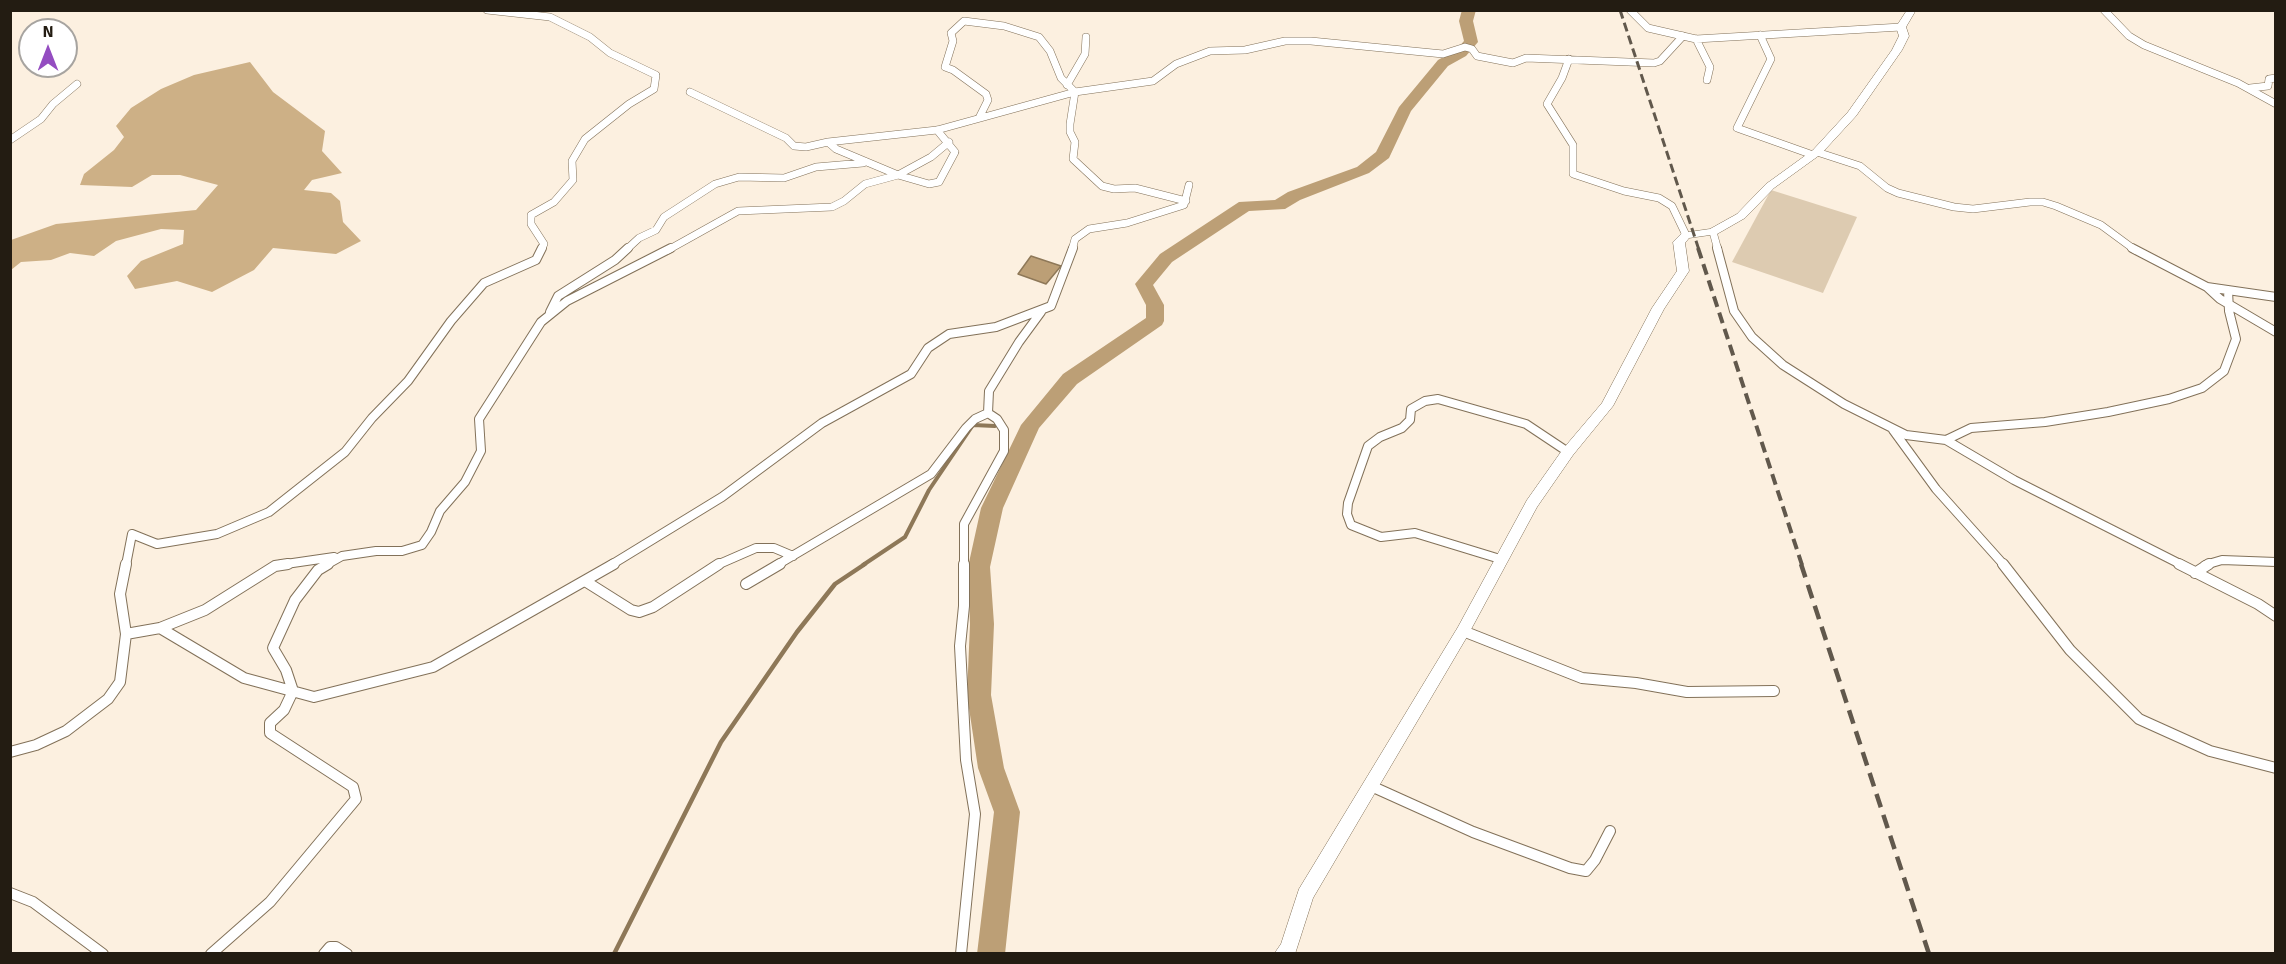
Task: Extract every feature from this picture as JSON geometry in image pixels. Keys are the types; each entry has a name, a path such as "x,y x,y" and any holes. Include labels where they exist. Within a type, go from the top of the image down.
{"street":[{"path":"10,752 36,745 66,731 108,699 120,682 126,634 120,594 132,534 157,544 217,534 269,512 345,452 372,417 408,381 451,321 484,283 536,260 544,244 531,224 531,215 554,202 573,180 572,161 585,139 629,104 654,89 656,75 610,52 590,37 550,17 487,10"},
{"path":"1630,10 1648,28 1696,39 1901,27"},
{"path":"1901,27 1912,10"},
{"path":"2104,10 2129,36 2144,45 2250,88 2276,104"},
{"path":"980,118 988,100 986,94 953,70 945,67 953,40 951,33 964,21 1004,26 1039,37 1050,51 1061,78 1076,92"},
{"path":"1287,952 1305,894 1463,631 1500,559 1532,504 1568,452 1607,406 1658,308 1683,271 1679,242 1686,235 1713,232 1741,216 1770,186 1815,153 1852,114 1897,50 1904,36 1901,27"},
{"path":"1760,35 1771,59 1737,128 1739,130 1860,166 1887,188 1898,193 1954,207 1973,209 2030,202 2043,202 2056,206 2101,225 2131,248 2207,287 2229,304 2276,332"},
{"path":"690,92 786,138 794,146 806,147 828,142 937,130 1076,92 1154,81 1176,64 1210,51 1245,50 1285,41 1311,41 1443,54 1467,47 1477,56 1513,63 1526,58 1654,63 1660,62 1683,36"},
{"path":"1068,85 1084,54 1086,37"},
{"path":"1696,39 1710,67 1707,80"},
{"path":"1569,59 1562,78 1547,104 1573,145 1573,174 1624,191 1659,198 1672,206 1686,235"},
{"path":"2250,88 2268,86 2269,79 2276,78"},
{"path":"10,140 41,119 53,104 77,84"},
{"path":"1076,92 1070,132 1075,142 1073,159 1079,167 1107,188 1135,188 1186,201"},
{"path":"828,142 836,149 869,163 929,184 939,182 956,152 937,130"},
{"path":"126,634 160,628 205,610 276,566 376,551 402,551 422,545 431,532 440,511 465,482 481,451 479,419 535,330 567,301 666,252 738,212 832,207 844,201 865,184 898,175 931,157 949,142"},
{"path":"547,317 558,296 615,260 639,238 656,230 664,218 715,184 739,177 784,178 835,164 869,163"},
{"path":"160,628 244,678 314,697 433,667 642,548 722,497 822,423 911,374 928,348 948,334 996,327 1052,306 1069,263 1075,239 1081,233 1089,229 1127,223 1184,205 1189,185"},
{"path":"1713,232 1734,311 1752,337 1783,365 1826,393 1892,429 1906,435 1946,440 2024,486 2258,604 2276,616"},
{"path":"2207,287 2276,297"},
{"path":"1946,440 1971,428 2045,422 2108,412 2169,399 2202,388 2224,371 2236,339 2228,290"},
{"path":"988,413 989,390 1041,312"},
{"path":"1500,559 1416,533 1381,537 1352,525 1347,514 1348,503 1368,446 1380,437 1402,428 1410,420 1411,409 1425,401 1438,399 1526,424 1568,452"},
{"path":"746,584 931,474 966,428 975,419 988,413"},
{"path":"961,954 975,814 966,760 960,646 964,606 964,524 1004,451 1004,430 988,413"},
{"path":"1892,429 1936,489 2009,570 2070,650 2139,719 2210,751 2276,768"},
{"path":"585,581 631,610 639,612 653,607 722,562 756,548 774,548 793,556"},
{"path":"211,954 270,902 356,799 353,787 270,733 270,723 284,710 293,692 286,670 273,648 296,600 318,570 342,556"},
{"path":"2195,573 2206,565 2222,560 2276,562"},
{"path":"1463,631 1582,678 1636,683 1687,692 1774,691"},
{"path":"1371,786 1473,832 1570,868 1586,871 1595,860 1610,831"},
{"path":"10,893 33,902 103,954"},
{"path":"324,954 330,947 336,947 347,954"}],"shaded area":[{"path":"250,62 273,92 325,131 322,151 342,173 312,180 304,190 331,193 340,201 343,222 361,241 336,254 273,248 254,270 212,292 177,281 135,289 127,276 141,261 183,244 184,230 161,229 116,241 94,256 70,253 51,260 21,262 11,270 11,240 56,224 196,210 218,185 180,175 152,175 132,187 80,185 84,174 114,150 124,137 116,126 131,108 161,89 194,75"},
{"path":"1771,190 1857,217 1823,293 1732,262"},
{"path":"1031,256 1061,266 1046,284 1018,274"}],"waterway":[{"path":"991,954 1007,812 991,768 979,695 982,624 979,567 992,508 1031,425 1070,379 1155,321 1155,305 1144,284 1166,258 1245,206 1279,205 1294,196 1363,170 1383,155 1404,110 1443,63 1461,53 1471,42 1466,21 1469,10"},
{"path":"863,565 905,537 929,490 973,425 995,426"},
{"path":"614,954 721,742 797,632 835,584 865,564"}],"railway":[{"path":"1620,10 1699,250"},
{"path":"1698,248 1802,565"},
{"path":"1801,564 1929,954"}]}
